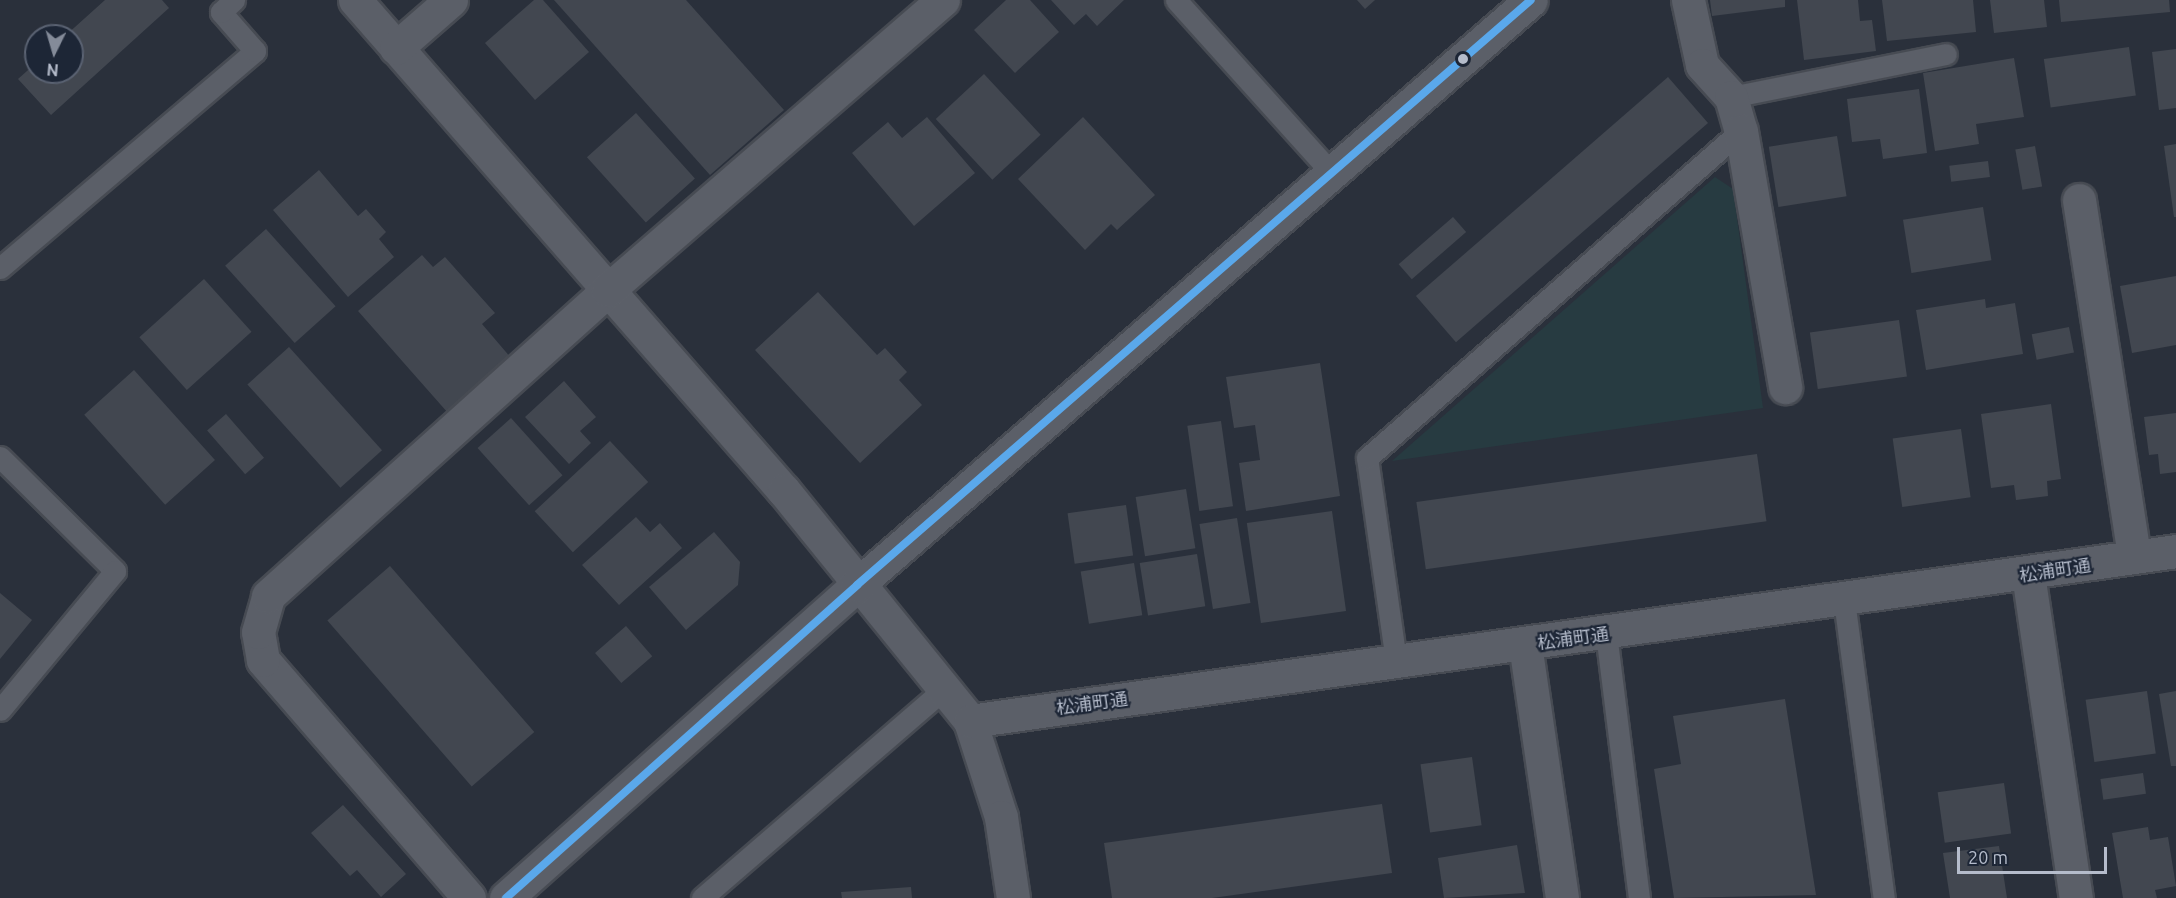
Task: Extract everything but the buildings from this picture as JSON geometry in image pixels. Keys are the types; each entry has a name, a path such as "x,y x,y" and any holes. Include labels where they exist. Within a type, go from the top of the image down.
{"street":[{"path":"355,0 784,491 857,585 970,721 1000,817 1013,898"},
{"path":"396,48 451,0"},
{"path":"469,898 263,660 258,632 268,596 608,290 943,0"},
{"path":"506,898 857,585 1531,0"},
{"path":"1688,0 1702,65 1731,97 1741,131 1785,387"},
{"path":"2079,200 2134,557"},
{"name":"松浦町通","path":"970,721 1525,645 2176,551"},
{"path":"2028,574 2076,898"},
{"path":"1525,645 1562,898"}],"lane":[{"path":"0,268 255,51 221,12 234,0"},
{"path":"1176,0 1332,173"},
{"path":"1731,97 1946,54"},
{"path":"1396,661 1366,458 1741,131"},
{"path":"0,457 115,571 0,710"},
{"path":"1844,600 1884,898"},
{"path":"1606,633 1639,898"},
{"path":"702,898 944,689"}],"shaded area":[{"path":"1715,177 1733,189 1763,408 1392,461"}],"transit line":[{"path":"506,898 857,585 1531,0"}]}
